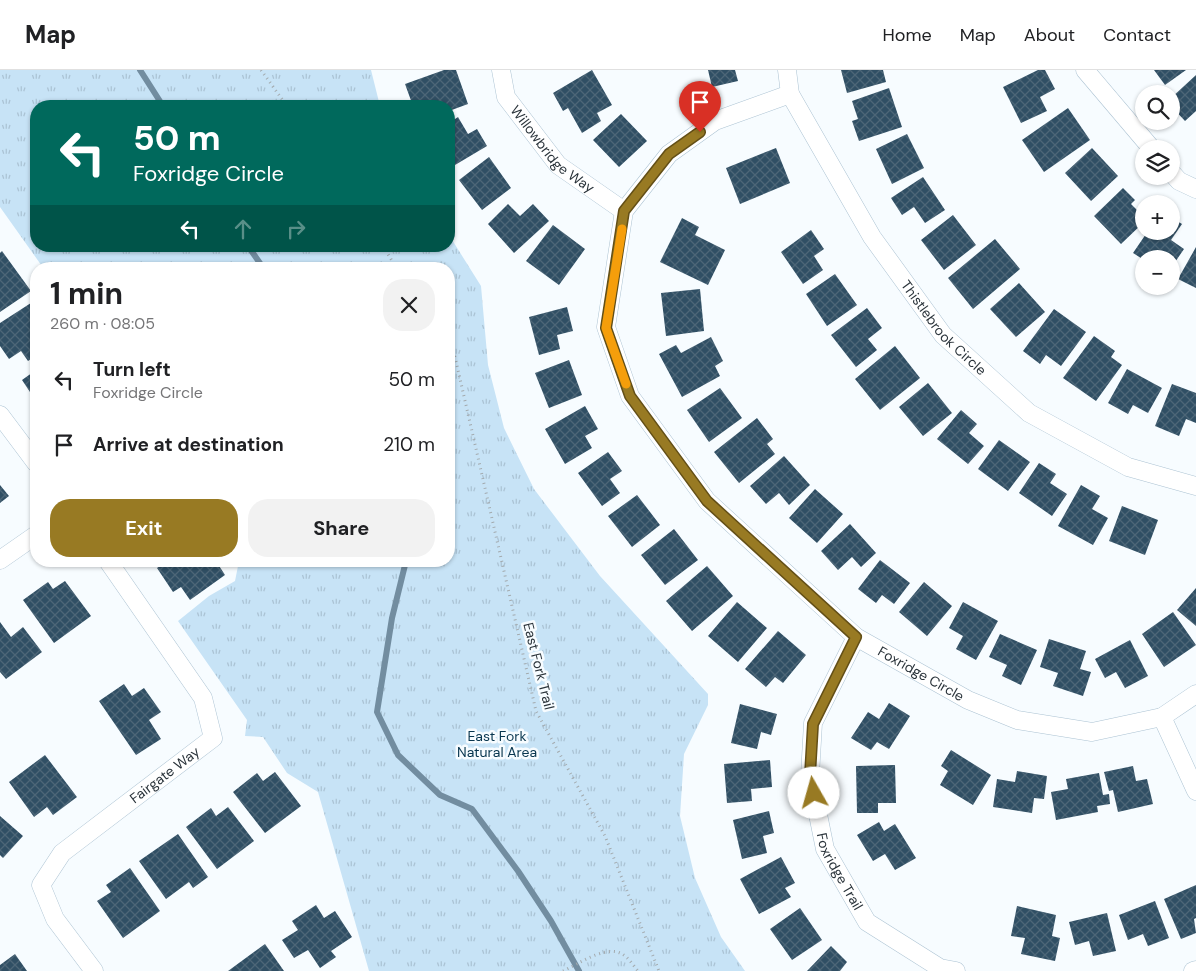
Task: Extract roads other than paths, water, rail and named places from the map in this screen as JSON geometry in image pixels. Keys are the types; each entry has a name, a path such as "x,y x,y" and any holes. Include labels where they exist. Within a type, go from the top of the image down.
{"street":[{"name":"Willowbridge Way","path":"500,70 506,98 558,165 624,211"},
{"name":"Thistlebrook Circle","path":"787,70 790,94 872,237 943,335 1029,413 1128,467 1196,486"},
{"path":"1086,70 1144,140"},
{"name":"Foxridge Circle","path":"790,94 715,120 669,154 624,211 606,328 630,396 707,501 856,637 968,700 1017,720 1092,732 1162,717 1196,694"},
{"path":"1180,181 1196,189"},
{"path":"0,415 30,455"},
{"path":"0,560 30,538"},
{"name":"Fairgate Way","path":"94,971 55,920 41,885 62,853 213,738 203,698 112,567"},
{"name":"Foxridge Trail","path":"856,637 813,724 810,775 825,849 868,922 940,968 956,971"},
{"path":"1162,717 1196,791"}],"waterway":[{"path":"140,70 159,100"},
{"path":"252,252 259,262"},
{"path":"405,567 392,618 377,712 398,755 440,795 472,809 518,871 551,921 579,971"}],"park label":[{"name":"East Fork Natural Area","path":"497,744"}]}
